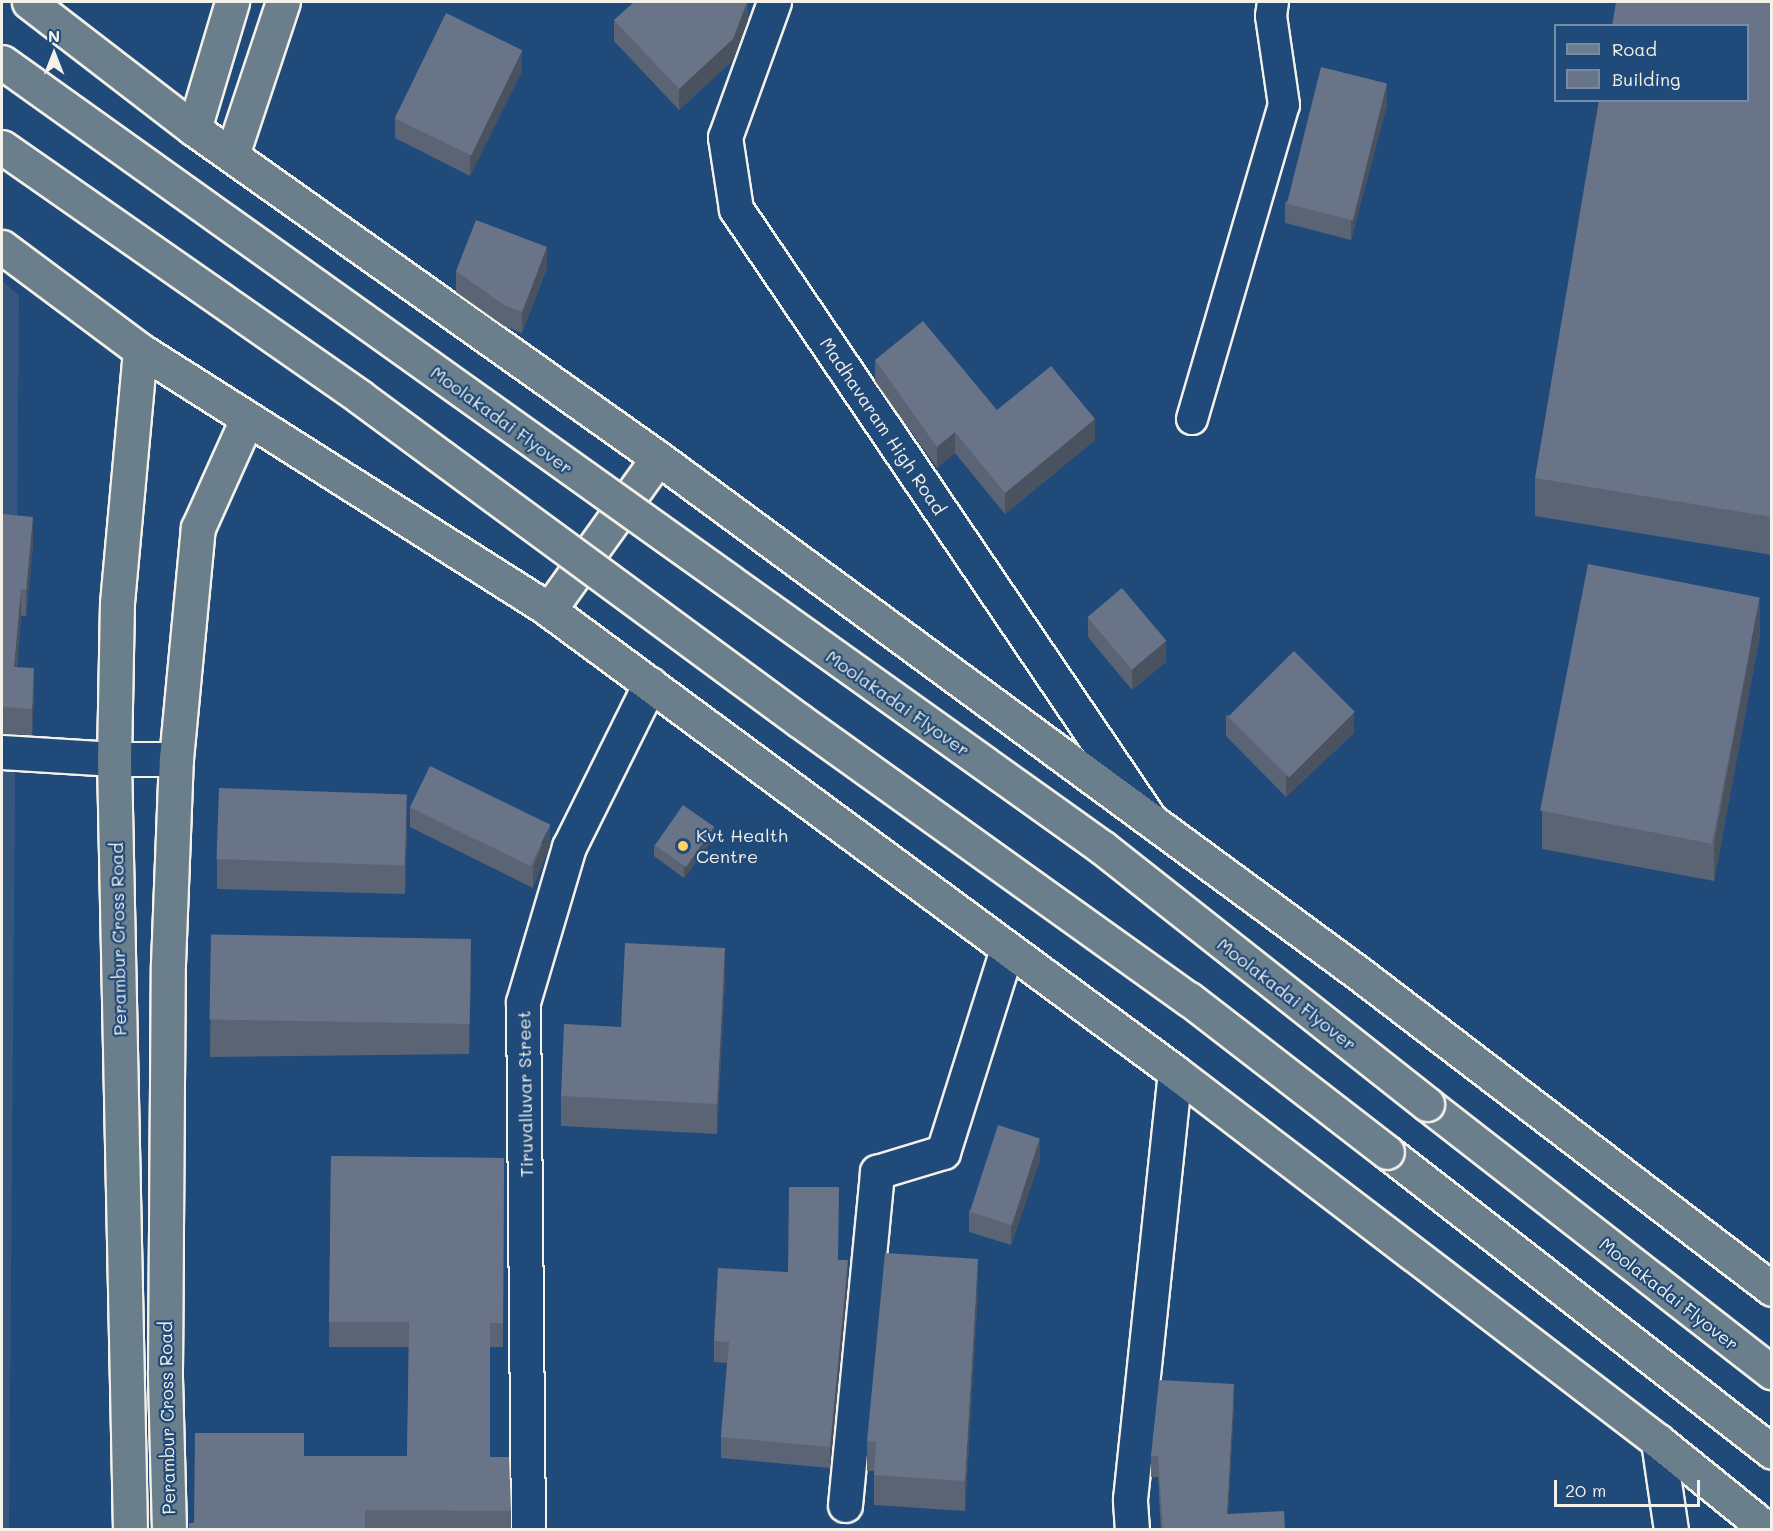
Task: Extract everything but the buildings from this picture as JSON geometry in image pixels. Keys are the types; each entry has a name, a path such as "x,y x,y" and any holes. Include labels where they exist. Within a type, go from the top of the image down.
{"main road":[{"path":"29,2 194,129 658,458 1357,972 1772,1289"},
{"path":"194,129 232,2"},
{"path":"232,155 283,2"},
{"name":"Moolakadai Flyover","path":"2,62 1102,848 1772,1373"},
{"path":"2,147 360,397 800,721 1189,999 1772,1452"},
{"path":"2,247 140,350 549,610 1175,1072 1658,1441 1768,1530"},
{"name":"Perambur Cross Road","path":"130,1530 114,759 117,603 140,350"},
{"name":"Perambur Cross Road","path":"169,1530 165,1372 168,964 176,759 198,528 248,419"},
{"path":"549,610 658,458"}],"street":[{"name":"Madhavaram High Road","path":"774,2 725,137 736,209 1152,823"},
{"name":"Tiruvalluvar Street","path":"528,1530 523,1002 569,847 650,684"},
{"path":"2,752 114,759 176,759"},
{"path":"845,1505 877,1172 943,1152 1007,949"},
{"path":"1132,1530 1130,1499 1175,1072"},
{"path":"1658,1441 1671,1530"}],"lane":[{"path":"1192,419 1284,105 1270,16 1273,2"}],"shaded area":[{"path":"2,281 19,295 9,1530 2,1529"}],"place":[{"name":"Kvt Health Centre","path":"683,846"}]}
